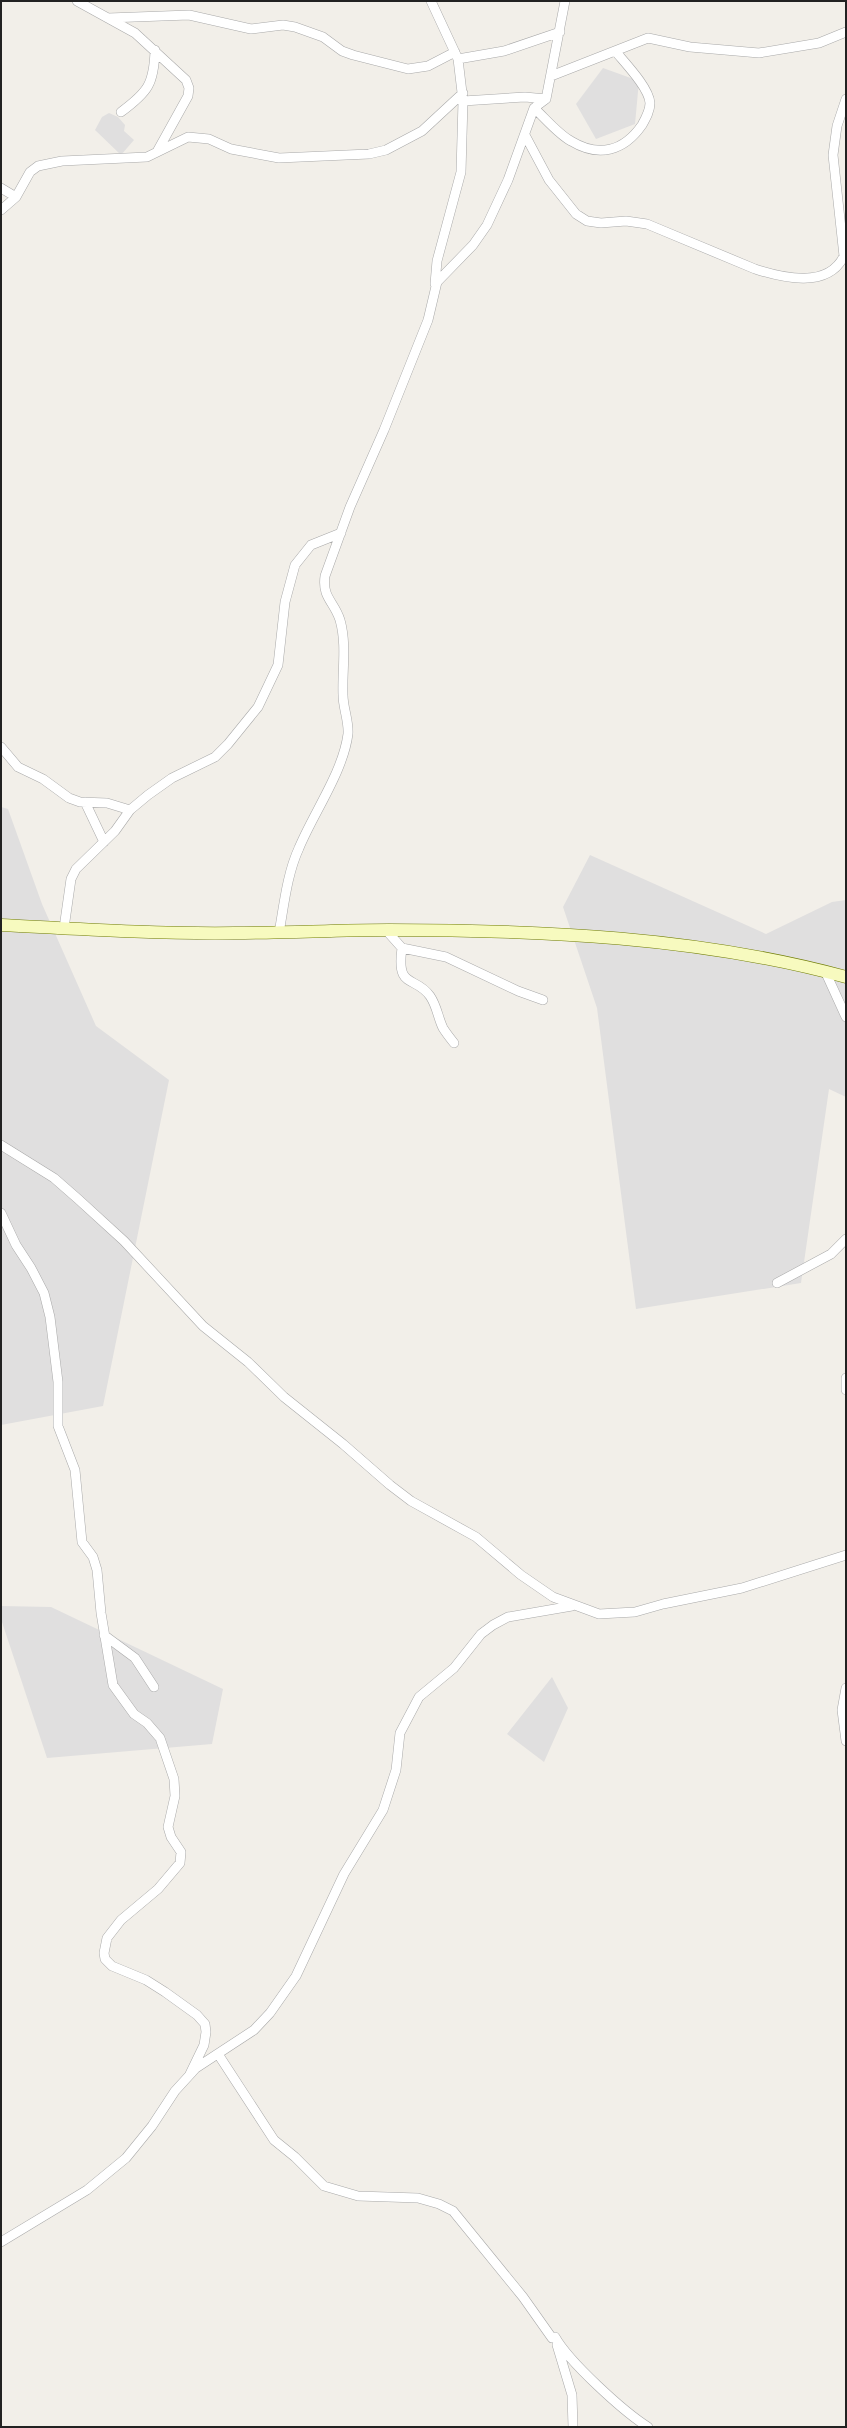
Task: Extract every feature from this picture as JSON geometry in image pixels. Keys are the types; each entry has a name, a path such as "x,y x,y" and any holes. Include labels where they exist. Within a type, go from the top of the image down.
{"street":[{"path":"77,1 135,33 186,80 190,88 178,116 157,153"},
{"path":"431,1 457,55 463,97 461,172 438,261 434,292"},
{"path":"279,933 287,887 298,850 343,758 348,733 343,696 343,637 339,618 326,596 324,587 325,576 341,533 428,320 437,282 474,245 487,225 525,135 534,108 546,99 565,1"},
{"path":"108,18 189,15 251,29 289,26 308,30 352,55 408,69 428,66 457,55 504,51 560,32"},
{"path":"551,76 616,52 648,38 690,47 759,53 819,42 846,32"},
{"path":"121,112 139,99 149,87 154,70 155,50"},
{"path":"534,108 570,141 601,151 612,150 625,144 644,122 649,112 650,102 646,91 616,52"},
{"path":"1,210 16,197 30,172 41,164 83,159 136,159 157,153 180,140 198,137 209,139 231,149 279,158 368,154 386,150 422,131 463,97 525,97 546,99"},
{"path":"525,135 549,180 563,200 576,214 587,221 601,223 626,221 642,223 755,269 772,274 804,278 817,277 834,270 844,256 833,155 837,126 846,98"},
{"path":"1,188 16,197"},
{"path":"64,928 71,879 76,869 104,842 130,810 172,778 195,769 215,757 251,716 270,686 278,665 285,602 295,565 310,545 341,533"},
{"path":"1,747 18,767 43,779 69,798 85,802 107,803 130,810"},
{"path":"85,802 104,842"},
{"path":"1,925 151,933 279,933 386,930 508,932 608,939 758,956 846,977"},
{"path":"386,930 402,948 446,957 518,991 543,1000"},
{"path":"402,948 400,959 403,974 431,997 444,1028 454,1043"},
{"path":"824,971 846,1017"},
{"path":"1,1145 54,1178 78,1199 124,1241 203,1326 248,1362 284,1397 343,1444 390,1486 411,1501 476,1537 521,1575 553,1597 572,1606 599,1614 635,1612 663,1604 742,1588 846,1555"},
{"path":"1,1213 16,1245 31,1268 44,1293 50,1317 58,1382 58,1426 74,1470 82,1542 93,1557 97,1570 104,1635 113,1685 134,1714 147,1723 160,1738 168,1757 174,1780 175,1796 168,1827 182,1856 175,1870 158,1889 121,1920 113,1930 107,1938 104,1953 105,1958 112,1966 146,1980 165,1992 197,2015 205,2024 206,2032 204,2045 190,2074"},
{"path":"777,1283 831,1254 846,1239"},
{"path":"846,1378 846,1390"},
{"path":"1,2242 87,2190 126,2158 152,2126 175,2091 190,2074 254,2030 270,2013 296,1976 344,1874 383,1810 396,1770 400,1733 419,1697 454,1668 481,1634 493,1625 508,1617 572,1606"},
{"path":"104,1635 135,1658 154,1687"},
{"path":"846,1688 842,1710 846,1741"},
{"path":"218,2054 274,2140 295,2157 324,2186 358,2196 418,2198 439,2204 453,2211 523,2297 552,2338 555,2337 561,2348 576,2364 621,2405 648,2427"},
{"path":"555,2337 572,2395 573,2427"}],"shaded area":[{"path":"603,68 639,81 635,124 596,139 576,104"},
{"path":"109,113 118,117 125,125 124,131 134,140 121,155 95,130 102,117"},
{"path":"1,807 8,809 42,904 96,1026 169,1080 103,1406 1,1425"},
{"path":"590,855 766,934 832,902 846,900 846,1097 829,1089 801,1283 636,1309 597,1008 563,907"},
{"path":"1,1606 51,1607 223,1689 212,1744 47,1758 1,1619"},
{"path":"552,1677 568,1708 544,1762 507,1734"}]}
